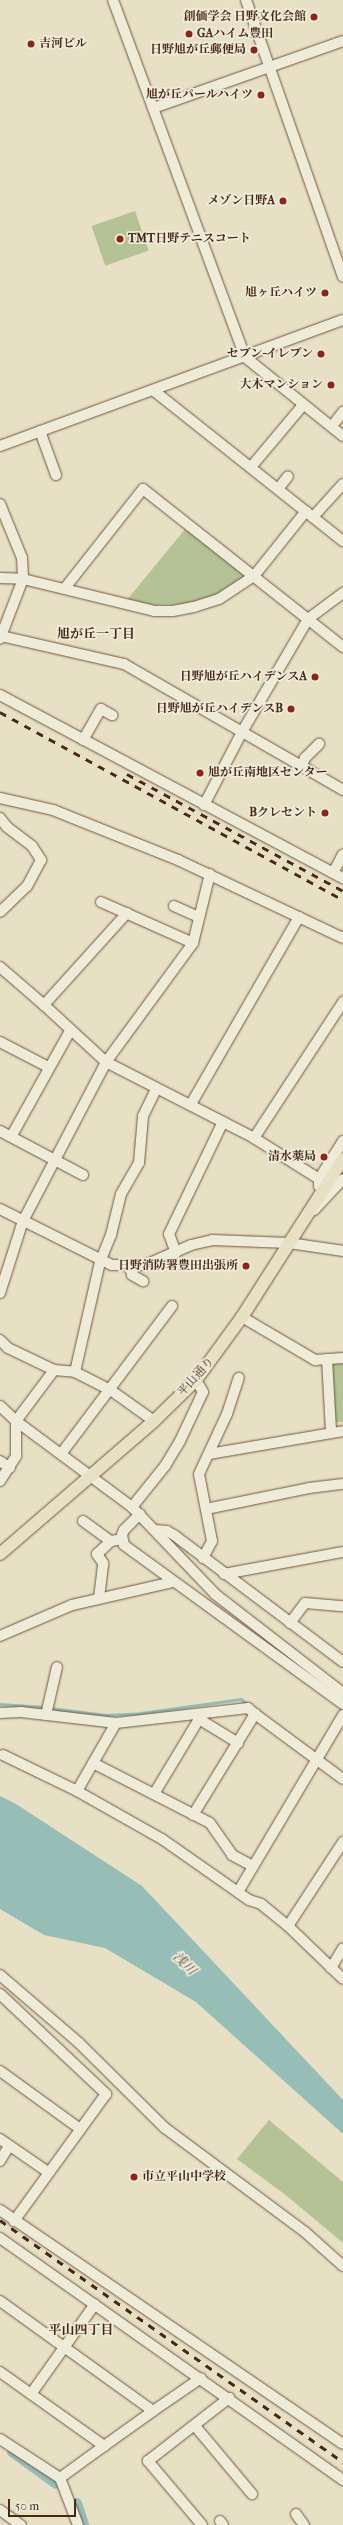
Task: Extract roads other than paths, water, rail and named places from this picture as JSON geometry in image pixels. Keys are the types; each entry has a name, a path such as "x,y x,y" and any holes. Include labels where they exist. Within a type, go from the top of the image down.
{"main road":[{"name":"平山通り","path":"0,1554 89,1475 154,1421 196,1380 242,1317 343,1159"}],"street":[{"path":"113,0 245,357 343,436"},
{"path":"246,0 343,278"},
{"path":"153,108 343,41"},
{"path":"0,446 343,320"},
{"path":"153,390 343,541"},
{"path":"251,467 303,405"},
{"path":"332,426 343,412"},
{"path":"40,431 56,475"},
{"path":"278,489 288,476"},
{"path":"0,578 23,579 65,588 154,611 173,611 219,599 254,576 310,514 343,484"},
{"path":"65,588 143,489 343,647"},
{"path":"0,504 22,558 23,579 1,638 124,664 302,765 343,790"},
{"path":"204,805 242,732 308,619 343,593"},
{"path":"0,695 343,878"},
{"path":"83,740 101,709 112,715"},
{"path":"302,765 305,758 319,744"},
{"path":"0,798 53,810 210,874 343,938"},
{"path":"0,818 7,827 32,846 41,860 27,886 0,912"},
{"path":"333,873 343,854"},
{"path":"0,1293 23,1221 106,1062 193,943 210,874"},
{"path":"101,902 193,943"},
{"path":"174,906 199,917"},
{"path":"44,1005 127,913"},
{"path":"191,1104 299,917"},
{"path":"0,967 106,1062 156,1089 191,1104 254,1138 319,1179"},
{"path":"254,1138 343,1002"},
{"path":"11,1137 48,1067 70,1031"},
{"path":"0,1042 48,1067"},
{"path":"75,1372 100,1262 111,1235 121,1194 139,1163 143,1116 156,1089"},
{"path":"176,1253 169,1234 223,1122"},
{"path":"0,1131 56,1159 83,1175"},
{"path":"316,1201 319,1179 343,1141"},
{"path":"306,1217 343,1179"},
{"path":"0,1209 100,1262 130,1267 157,1262 191,1245 212,1240 289,1243 343,1251"},
{"path":"130,1267 132,1275 144,1280"},
{"path":"61,1454 172,1306"},
{"path":"242,1317 315,1360 343,1358"},
{"path":"0,1340 8,1348 54,1370 75,1372 109,1389 154,1421"},
{"path":"326,1359 331,1431"},
{"path":"0,1481 10,1468 16,1456 16,1420 54,1370"},
{"path":"203,1558 212,1542 199,1474 209,1454 239,1378"},
{"path":"132,1507 165,1466 180,1441 203,1392 196,1380"},
{"path":"0,1406 16,1420 132,1507 215,1594 343,1693"},
{"path":"209,1454 331,1431 343,1431"},
{"path":"0,1461 10,1468"},
{"path":"206,1509 309,1488 343,1484"},
{"path":"140,1514 124,1530 122,1539 124,1545 173,1582 258,1640 343,1704"},
{"path":"83,1521 111,1541"},
{"path":"155,1530 167,1531 343,1662"},
{"path":"99,1598 102,1563 97,1554 111,1541 122,1539"},
{"path":"224,1574 343,1552"},
{"path":"0,1636 61,1608 173,1582"},
{"path":"290,1623 305,1603 343,1606"},
{"path":"47,1710 57,1667"},
{"path":"329,1682 343,1689"},
{"path":"0,1713 47,1710 116,1723 252,1711 319,1757 343,1779"},
{"path":"193,1815 238,1743 252,1711"},
{"path":"238,1892 343,1715"},
{"path":"201,1716 238,1743"},
{"path":"154,1794 201,1716"},
{"path":"77,1791 116,1723"},
{"path":"3,1755 77,1791 162,1839 238,1892 261,1904 288,1926 343,1979"},
{"path":"93,1763 210,1823 232,1855 253,1866"},
{"path":"288,1926 343,1842"},
{"path":"331,1968 343,1948"},
{"path":"0,1975 79,2043 164,2128 299,2227 343,2266"},
{"path":"0,1994 106,2094 48,2172 14,2221"},
{"path":"0,2071 80,2129"},
{"path":"0,2139 48,2172"},
{"path":"0,2160 9,2146"},
{"path":"0,2210 343,2444"},
{"path":"0,2238 201,2378 343,2480"},
{"path":"0,2301 153,2411"},
{"path":"32,2394 94,2304"},
{"path":"0,2372 104,2446"},
{"path":"60,2478 201,2378"},
{"path":"202,2525 148,2461 195,2426 229,2398"},
{"path":"195,2426 252,2494"},
{"path":"0,2439 60,2478 78,2525"},
{"path":"0,2510 21,2525"},
{"path":"296,2514 304,2525"}],"water":[{"name":"浅川","path":"0,1796 16,1804 142,1886 343,2100 343,2134 196,2002 105,1948 44,1935 0,1909"}],"waterway":[{"path":"50,1708 106,1715 141,1713 241,1699 249,1705"},
{"path":"0,1704 45,1707"},
{"path":"12,2452 56,2484"},
{"path":"77,2503 84,2525"}],"railway":[{"path":"0,712 343,900"},
{"path":"127,774 343,891"},
{"path":"0,2220 343,2462"}],"place":[{"name":"創価学会 日野文化会館","path":"314,17"},
{"name":"GAハイム豊田","path":"189,34"},
{"name":"吉河ビル","path":"31,44"},
{"name":"日野旭が丘郵便局","path":"254,50"},
{"name":"旭が丘パールハイツ","path":"261,95"},
{"name":"メゾン日野A","path":"283,201"},
{"name":"TMT日野テニスコート","path":"120,239"},
{"name":"旭ヶ丘ハイツ","path":"325,293"},
{"name":"セブン-イレブン","path":"321,354"},
{"name":"大木マンション","path":"331,385"},
{"name":"日野旭が丘ハイデンスA","path":"315,677"},
{"name":"日野旭が丘ハイデンスB","path":"291,709"},
{"name":"旭が丘南地区センター","path":"200,773"},
{"name":"Bクレセント","path":"325,813"},
{"name":"清水薬局","path":"324,1157"},
{"name":"日野消防署豊田出張所","path":"246,1266"},
{"name":"市立平山中学校","path":"134,2177"}],"district":[{"name":"旭が丘一丁目","path":"96,634"},
{"name":"平山四丁目","path":"81,2330"}]}
